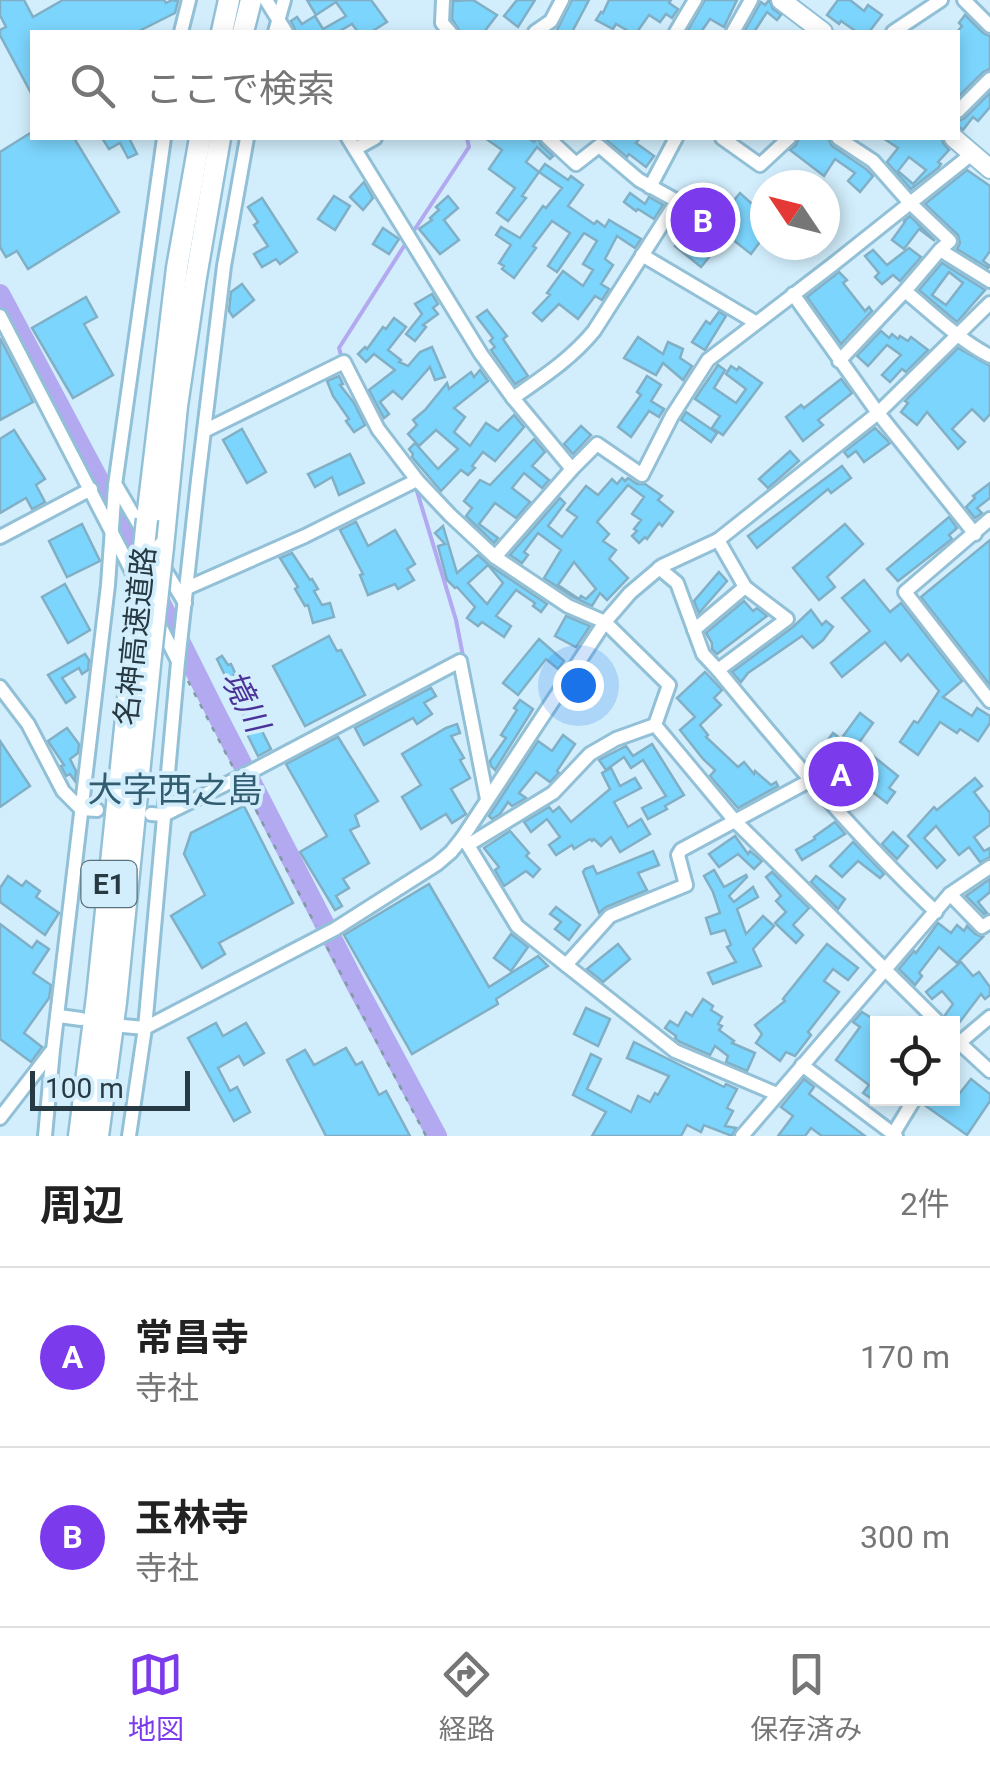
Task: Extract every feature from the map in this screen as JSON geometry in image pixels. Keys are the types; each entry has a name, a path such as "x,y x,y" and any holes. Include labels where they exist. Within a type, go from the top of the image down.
{"highway":[{"path":"222,30 229,0"},
{"path":"244,30 251,0"},
{"name":"名神高速道路","path":"98,1136 116,1002 162,547 176,349 177,268 200,140"},
{"name":"名神高速道路","path":"79,1136 98,997 147,519 176,349 220,140"}],"main road":[{"path":"781,0 819,30"},
{"path":"956,140 990,168"}],"street":[{"path":"182,30 189,0"},
{"path":"266,0 276,26"},
{"path":"276,26 284,0"},
{"path":"443,0 442,23 448,30"},
{"path":"538,30 551,22 562,0"},
{"path":"677,30 696,0"},
{"path":"734,30 750,0"},
{"path":"896,30 941,0"},
{"path":"964,0 990,26"},
{"path":"960,110 990,79"},
{"path":"45,1136 108,585 115,485 164,140"},
{"path":"143,1136 129,1132 145,1028 158,815 186,608 224,266 247,140"},
{"path":"513,398 562,364 594,331 677,200 650,187 602,142 576,164 550,140"},
{"path":"650,187 675,140"},
{"path":"725,140 760,165 786,140"},
{"path":"839,361 950,240 910,204 873,161 841,140"},
{"path":"352,144 481,354 572,469"},
{"path":"495,557 597,444 642,474 672,416 708,360 972,153"},
{"path":"940,250 990,282"},
{"path":"642,255 756,322"},
{"path":"905,291 970,345 990,356"},
{"path":"793,294 878,413 975,534"},
{"path":"466,841 487,799 605,622 630,593 659,568 718,540 878,413 990,303"},
{"path":"0,316 178,662"},
{"path":"204,431 344,362 378,428 417,480 495,557 568,606 605,622 669,685 655,725"},
{"path":"187,588 305,536 417,480"},
{"path":"115,485 186,608"},
{"path":"0,536 90,490"},
{"path":"990,520 905,592 990,701"},
{"path":"718,540 745,587 787,619 718,670"},
{"path":"659,568 677,583 704,654 809,781 936,912"},
{"path":"694,630 745,587"},
{"path":"158,815 254,770 460,661 487,799"},
{"path":"0,687 28,724 63,791 81,809 97,810"},
{"path":"655,725 735,821 932,1016"},
{"path":"124,1026 145,1028 335,929 466,841 553,793 590,754 616,739 655,725"},
{"path":"566,965 610,916 686,886 678,855 681,850 809,781"},
{"path":"466,841 517,926 676,1051 776,1094"},
{"path":"742,1136 950,894 990,867"},
{"path":"950,894 982,928 990,922"},
{"path":"59,1016 80,1019"},
{"path":"960,1038 990,1017"},
{"path":"960,1046 990,1070"},
{"path":"0,1118 53,1050"},
{"path":"802,1065 894,1135 910,1106"}],"path":[{"path":"178,662 426,1136"}],"building":[{"path":"0,0 24,0 33,17 63,0 178,1 175,13 141,30 30,30 30,91 0,35 6,27 0,15"},
{"path":"307,0 371,0 387,22 374,30 356,30 352,24 342,30 295,30 291,21 297,17 302,24 315,16 323,29 346,16 336,2 316,15"},
{"path":"473,0 497,15 486,30 459,30 452,19 453,1"},
{"path":"517,0 535,0 518,27 504,16"},
{"path":"572,0 589,0 573,30 557,30"},
{"path":"609,0 671,0 669,3 678,9 672,18 666,14 660,22 649,15 638,30 626,30 616,24 613,29 596,20"},
{"path":"705,0 737,0 724,27 710,19 702,30 688,30"},
{"path":"769,0 781,15 777,20 767,12 755,30 745,30 761,2 765,5"},
{"path":"838,0 850,0 864,11 868,5 882,15 871,30 854,30 827,15"},
{"path":"965,15 990,36 990,69 960,95 959,30 962,26 959,23"},
{"path":"990,93 990,107 978,121 973,117 963,130 960,120"},
{"path":"30,133 30,140 75,140 119,212 28,269 17,251 6,257 0,247 0,152"},
{"path":"103,140 130,140 137,154 128,158 120,143 109,149"},
{"path":"488,140 539,140 553,156 550,159 537,147 526,162 539,172 508,221 497,213 515,188 489,169 502,150"},
{"path":"606,140 638,140 636,143 654,156 646,167 629,154 627,157"},
{"path":"798,140 829,140 873,176 860,192 848,181 855,173 835,159 828,170 816,170 790,150"},
{"path":"886,140 942,140 949,150 938,162 938,168 911,189 887,162 898,148","holes":["909,157 926,170 913,184 898,171"]},
{"path":"545,164 583,185 568,206 594,224 597,221 605,227 609,220 641,239 635,248 617,236 605,259 613,265 601,284 609,289 602,300 595,296 578,319 559,304 542,321 533,313 550,295 547,293 563,271 583,286 593,270 583,264 597,241 584,233 557,272 548,266 570,233 552,221 514,278 499,263 511,245 496,235 501,227 520,238 562,188 539,172"},
{"path":"967,170 990,186 990,251 983,261 988,268 957,249 958,235 925,204"},
{"path":"364,182 373,198 363,210 350,197"},
{"path":"630,193 645,204 649,197 663,205 654,219 624,202"},
{"path":"712,193 731,204 740,193 750,202 750,253 727,235 701,267 675,246 683,236 672,227 681,217 693,226 710,206 705,202"},
{"path":"334,196 350,206 335,230 318,219"},
{"path":"448,196 458,208 444,220 459,240 440,254 419,229 432,220 439,210 436,207"},
{"path":"262,198 297,252 280,264 276,259 262,267 254,254 268,246 248,207"},
{"path":"910,216 935,241 919,229 904,249 892,240"},
{"path":"383,228 399,239 389,254 373,244"},
{"path":"909,248 921,257 900,281 893,275 882,284 875,277 879,273 865,256 873,250 887,265"},
{"path":"942,263 985,290 957,322 919,290","holes":["949,272 963,283 946,305 932,295"]},
{"path":"839,272 865,311 869,307 872,311 841,344 807,297"},
{"path":"242,284 254,300 233,317 229,311 231,292"},
{"path":"432,294 438,304 433,308 438,314 423,325 426,327 415,341 406,334 422,314 415,304"},
{"path":"86,297 97,317 84,324 113,375 73,398 32,328"},
{"path":"487,310 507,336 503,339 528,376 515,384 491,350 495,347 490,341 493,338 477,317"},
{"path":"719,312 726,316 705,350 692,342 706,321 710,324"},
{"path":"394,318 406,327 388,350 408,366 420,352 432,347 445,377 435,380 430,367 402,399 393,391 380,402 389,414 384,418 369,390 395,370 374,354 366,362 358,354"},
{"path":"881,331 889,338 892,334 908,341 911,337 928,350 890,382 882,375 901,355 887,345 868,366 857,356"},
{"path":"638,337 663,354 668,342 683,349 680,358 692,366 683,380 663,363 656,375 624,358"},
{"path":"0,338 33,402 0,420"},
{"path":"958,348 990,366 990,414 984,421 972,409 952,429 965,442 958,449 927,412 917,425 901,412 908,403 905,401"},
{"path":"718,365 725,370 714,388 736,403 746,389 726,374 731,366 762,383 723,435 712,428 720,416 695,399"},
{"path":"480,370 488,381 454,408 465,417 454,432 470,446 486,423 498,431 514,415 524,427 495,461 483,452 468,475 461,470 441,491 409,449 415,443 438,469 458,449 436,430 419,446 408,434 417,425 413,420 447,383 449,389"},
{"path":"339,376 343,384 340,385 365,425 354,432 327,381"},
{"path":"647,376 661,385 651,401 664,409 659,417 649,411 631,437 618,427 641,395 637,392"},
{"path":"841,379 852,393 818,420 823,425 803,441 786,417"},
{"path":"686,412 717,433 711,442 681,420"},
{"path":"581,426 591,435 573,454 564,444"},
{"path":"875,428 890,443 864,462 856,451 848,457 844,452"},
{"path":"242,429 266,472 247,483 223,440"},
{"path":"14,430 45,479 36,485 45,502 32,509 26,498 0,513 0,439"},
{"path":"534,439 545,452 532,466 549,480 542,488 524,473 512,488 530,502 516,518 495,503 479,524 498,538 494,543 466,516 472,508 464,501 480,480 490,485"},
{"path":"790,451 799,461 768,488 759,479"},
{"path":"350,454 364,483 339,495 332,477 315,487 308,474"},
{"path":"842,466 851,478 831,493 828,489 757,548 748,536"},
{"path":"628,478 645,484 662,496 658,500 673,512 639,543 632,536 641,520 632,514 644,497 628,485 597,522 609,534 603,541 616,550 609,559 628,578 607,600 600,593 592,606 573,597 544,578 561,550 538,533 524,552 528,555 522,563 510,555 560,498 565,503 548,526 562,537 577,517 567,510 586,486 598,495 612,479 617,484","holes":["574,562 596,589 586,599 579,599 558,585"]},
{"path":"990,483 990,498 977,508 982,513 975,518 966,507"},
{"path":"949,517 957,528 949,535 952,539 898,581 887,569"},
{"path":"356,522 368,546 395,530 415,564 407,569 414,580 398,589 395,584 368,595 360,575 363,574 340,530"},
{"path":"82,524 100,561 67,577 49,541"},
{"path":"845,524 863,544 827,577 835,587 819,600 793,568"},
{"path":"443,526 457,573 478,555 547,604 541,612 516,590 496,616 511,626 504,637 482,622 478,626 467,618 475,607 447,580 438,546 445,544 435,533","holes":["488,565 503,583 487,604 468,583"]},
{"path":"990,540 990,685 921,597"},
{"path":"292,553 318,589 314,591 322,605 330,603 334,617 313,623 308,605 305,606 280,558"},
{"path":"719,572 727,581 699,613 694,601"},
{"path":"864,580 890,612 901,603 962,681 943,697 972,716 977,708 990,716 990,723 978,741 940,722 918,755 900,742 939,691 908,654 901,661 885,642 842,677 831,663 870,631 842,598"},
{"path":"65,584 90,630 68,643 42,597"},
{"path":"744,601 753,611 757,608 767,616 717,654 706,633"},
{"path":"811,610 822,625 826,621 833,627 813,648 802,636 741,682 732,672 793,627"},
{"path":"566,616 590,626 576,647 555,636"},
{"path":"329,636 365,695 305,726 273,666"},
{"path":"539,639 564,661 558,669 546,659 518,695 503,683"},
{"path":"85,654 88,670 82,674 79,668 62,678 75,697 66,703 48,675"},
{"path":"222,656 231,664 271,749 258,756 217,659"},
{"path":"705,672 722,690 714,698 721,705 700,725 706,737 738,767 744,762 754,774 755,771 778,786 738,808 710,776 715,770 680,730 695,717 677,698"},
{"path":"431,688 436,696 424,703 432,714 417,724 413,718 364,745 355,728"},
{"path":"520,700 533,709 495,770 490,761 506,738 501,735"},
{"path":"860,713 873,723 858,744 898,776 889,788 895,792 887,803 870,790 878,781 864,771 841,800 810,764 833,733 841,739"},
{"path":"457,724 460,733 451,736 470,778 451,789 466,814 452,823 446,814 421,829 402,797 421,785 402,754"},
{"path":"67,728 79,744 78,753 70,759 76,771 75,781 70,774 66,776 61,766 64,765 48,741"},
{"path":"563,735 575,744 559,773 550,782 536,772 519,793 526,798 512,806 508,802 492,819 489,816 538,741 552,751"},
{"path":"338,737 378,801 355,815 359,826 350,830 369,863 343,879 349,888 336,896 342,906 335,910 300,852 327,836 286,764"},
{"path":"0,741 30,786 0,807"},
{"path":"652,744 684,795 648,819 642,808 666,796 643,760 631,768 624,757 606,770 599,760 626,746 633,756"},
{"path":"611,768 620,786 635,778 641,788 614,802 628,827 641,819 650,834 620,852 611,837 601,846 590,839 556,855 549,845 560,837 547,819 531,832 524,822 549,807 553,812 559,807 571,822 610,789 602,773"},
{"path":"975,778 982,786 974,792 990,813 990,825 974,837 984,851 990,848 990,857 980,862 969,847 959,855 936,826 924,838 945,860 937,868 908,836 934,807 937,810"},
{"path":"244,806 293,903 219,943 225,954 202,968 171,916 205,895 184,854 191,833"},
{"path":"835,822 845,834 802,860 796,850"},
{"path":"510,831 540,869 533,877 526,871 504,886 495,870 499,867 484,848"},
{"path":"893,832 908,846 897,859 882,844"},
{"path":"735,836 748,854 750,851 762,861 754,869 738,854 719,867 709,854"},
{"path":"853,842 884,874 880,878 858,861 842,877 830,866"},
{"path":"653,851 659,865 638,873 647,890 599,913 585,869 593,866 597,874"},
{"path":"714,870 724,887 746,875 729,896 734,902 753,887 758,897 737,909 746,934 763,916 774,926 753,949 761,966 713,984 708,973 736,962 727,947 731,945 725,930 711,934 706,918 720,913 704,876"},
{"path":"772,872 809,908 793,925 803,935 796,943 775,923 786,912 776,901 781,896 766,877"},
{"path":"8,876 22,886 26,881 40,891 36,897 59,913 45,935 0,902 0,888"},
{"path":"816,876 845,899 838,909 811,882"},
{"path":"990,879 990,892 978,902 987,913 984,914 966,896"},
{"path":"429,884 489,987 538,956 548,966 496,999 498,1004 412,1054 344,935"},
{"path":"556,907 580,925 569,940 555,929 561,922 550,914"},
{"path":"938,923 951,933 957,925 964,931 967,926 983,937 957,963 939,947 919,973 922,976 915,985 899,969"},
{"path":"0,924 32,948 37,941 49,949 33,973 51,985 49,998 24,1033 42,1047 31,1062 0,1039"},
{"path":"511,934 528,947 511,971 494,958"},
{"path":"618,944 630,959 603,982 587,969"},
{"path":"827,944 858,968 848,980 833,969 824,981 839,992 795,1056 786,1052 780,1061 756,1043 762,1034 755,1025 785,1001"},
{"path":"961,962 973,976 979,972 990,987 990,995 985,999 981,994 960,1022 960,1016 946,1016 953,1004 942,991 932,999 926,992"},
{"path":"703,999 722,1017 719,1030 732,1043 755,1053 747,1071 726,1062 728,1056 715,1046 710,1055 680,1042 665,1028 670,1021 678,1026 686,1012 692,1016"},
{"path":"586,1008 610,1019 598,1046 574,1034"},
{"path":"862,1012 870,1017 870,1098 863,1093 869,1085 836,1060 860,1027 853,1022"},
{"path":"216,1023 223,1036 246,1023 264,1053 244,1065 239,1056 218,1068 230,1091 237,1087 250,1112 234,1121 188,1038"},
{"path":"634,1042 724,1087 726,1084 737,1089 727,1108 733,1111 725,1126 736,1128 732,1136 704,1125 701,1132 687,1125 681,1136 592,1136 606,1112 573,1095 591,1054 601,1059 587,1089 631,1112 638,1096 650,1102 669,1076 627,1058"},
{"path":"346,1048 356,1065 362,1062 379,1095 386,1091 410,1136 326,1136 287,1060 305,1050 314,1065"},
{"path":"804,1079 814,1087 809,1094 865,1136 822,1136 811,1128 805,1136 778,1136 793,1116 781,1107"},
{"path":"971,1079 990,1094 990,1101 967,1135 926,1106 960,1106 960,1093"}],"waterway":[{"path":"411,235 469,147 467,140"},
{"path":"342,359 339,348 406,243"},
{"name":"境川","path":"0,294 437,1136"},
{"path":"416,488 463,656"}],"place":[{"name":"玉林寺","path":"703,220"},
{"name":"常昌寺","path":"841,774"}],"district":[{"name":"大字西之島","path":"175,790"}]}
